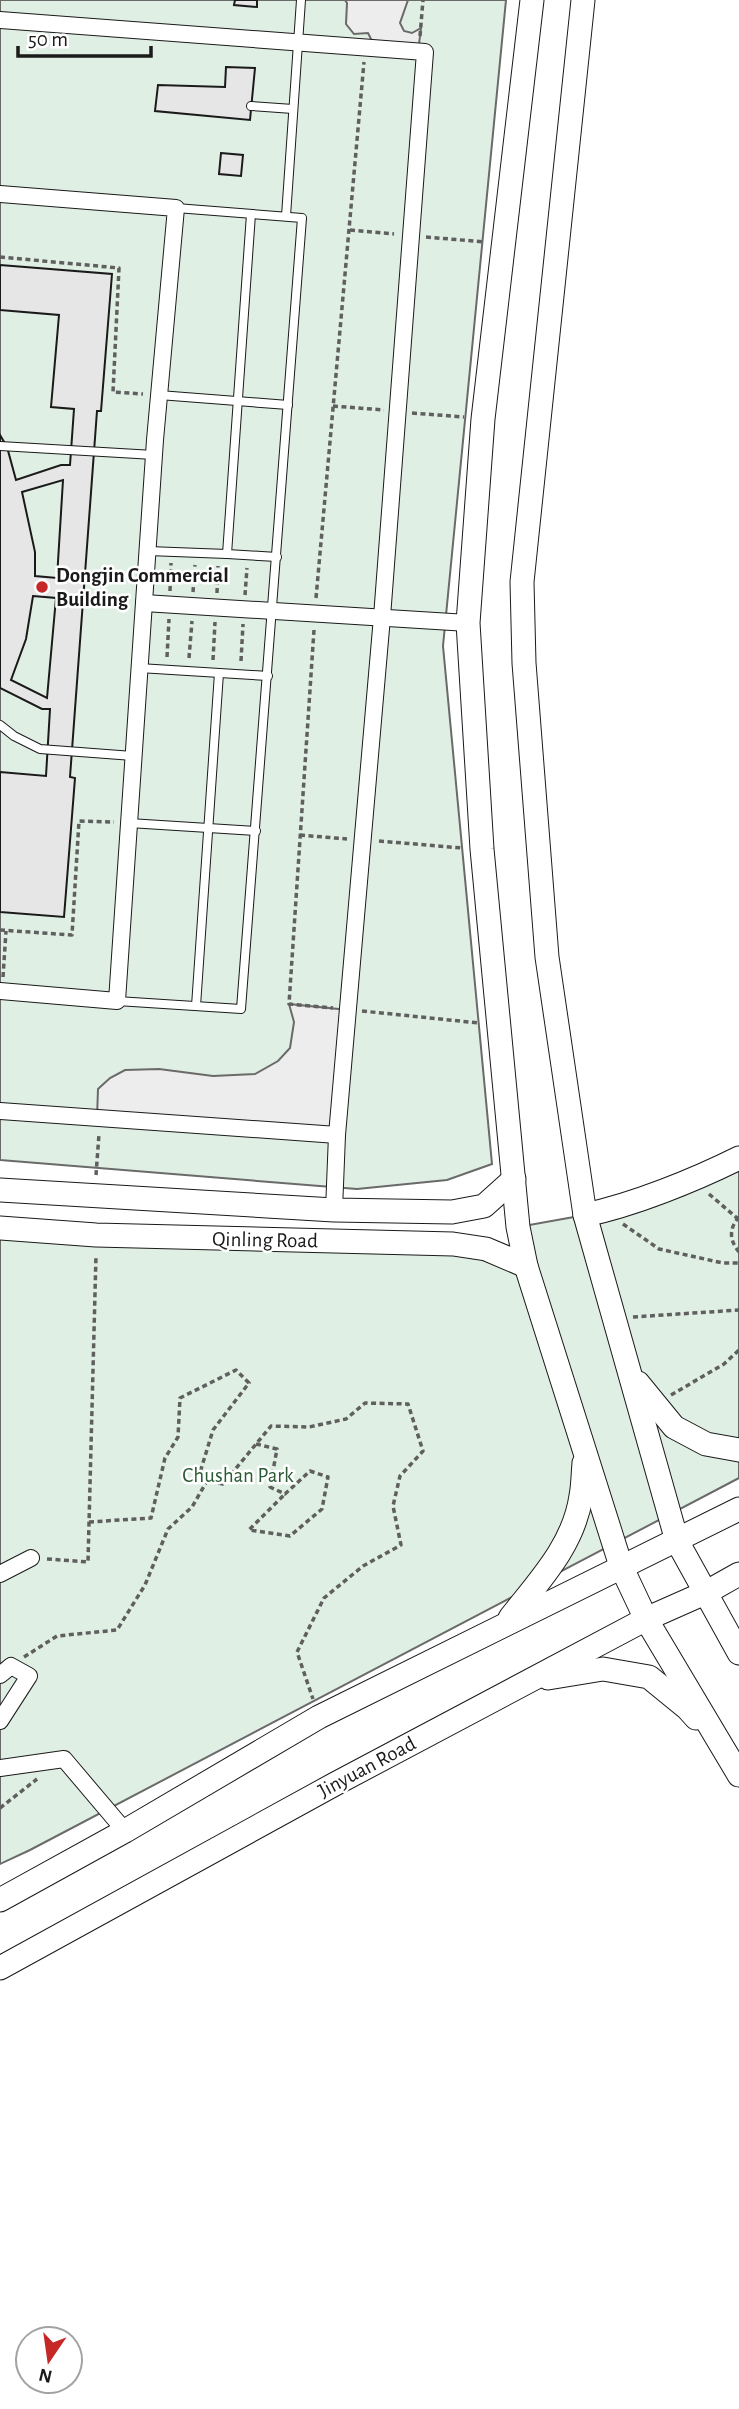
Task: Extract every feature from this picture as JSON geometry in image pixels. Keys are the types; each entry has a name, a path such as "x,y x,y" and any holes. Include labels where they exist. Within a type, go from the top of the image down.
{"main road":[{"path":"532,0 484,419 468,623 482,849 518,1227 526,1266 621,1566 646,1619 739,1775"},
{"path":"583,0 522,582 524,663 547,957 615,1317 677,1541 739,1653"},
{"path":"595,1213 711,1172 739,1158"},
{"name":"Qinling Road","path":"0,1190 334,1210 452,1212 484,1206 514,1179"},
{"name":"Qinling Road","path":"0,1228 96,1235 453,1244 486,1249 526,1266"},
{"path":"632,1376 674,1427 706,1444 739,1450"},
{"path":"504,1625 557,1559 572,1528 581,1498 585,1450"},
{"path":"0,1900 125,1832 319,1717 739,1509"},
{"name":"Jinyuan Road","path":"0,1968 323,1790 646,1619 707,1592 739,1574"},
{"path":"531,1680 603,1669 649,1677 688,1708 727,1755"}],"street":[{"path":"0,20 425,52 382,617 337,1136 334,1210"},
{"path":"0,194 176,208 154,455 117,1001 1,991"},
{"path":"144,603 468,623"},
{"path":"0,1111 337,1136"},
{"path":"0,1574 31,1558"},
{"path":"0,1721 29,1676 5,1670"},
{"path":"0,1768 64,1759 125,1832"}],"lane":[{"path":"286,216 301,0"},
{"path":"251,106 293,109"},
{"path":"117,1001 241,1009 273,611 302,218 176,208"},
{"path":"227,554 251,214"},
{"path":"159,396 288,405"},
{"path":"0,446 154,455"},
{"path":"148,551 277,557"},
{"path":"139,668 268,676"},
{"path":"196,1006 219,673"},
{"path":"0,724 14,736 40,749 132,756"},
{"path":"128,823 256,831"}],"path":[{"path":"418,52 423,0"},
{"path":"0,257 119,268 113,391 159,396"},
{"path":"0,930 72,935 79,821 128,823"},
{"path":"300,835 482,849"},
{"path":"1,991 6,931"},
{"path":"94,1196 101,1118"},
{"path":"715,1199 738,1217 731,1232 739,1252"},
{"path":"595,1213 659,1249 723,1263 739,1263"},
{"path":"31,1558 88,1562 96,1235"},
{"path":"615,1317 739,1310"},
{"path":"668,1397 724,1364 739,1350"},
{"path":"89,1522 151,1518 165,1458 178,1437 180,1398 236,1370 249,1383 213,1430 198,1479 223,1484 271,1426 309,1427 346,1419 365,1403 408,1404 423,1451 400,1476 393,1506 401,1545 363,1566 324,1598 297,1652 319,1717"},
{"path":"256,1444 277,1449 270,1487 285,1494"},
{"path":"310,1471 328,1477 322,1509 290,1536 249,1530 285,1494 310,1471"},
{"path":"5,1670 57,1636 117,1630 145,1585 168,1529 192,1507 207,1481"},
{"path":"0,1808 64,1759"}],"green space":[{"path":"0,0 506,0 443,646 492,1164 447,1180 357,1189 0,1160"},
{"name":"Chushan Park","path":"739,1158 739,1478 0,1864 0,1228 453,1244 526,1265 518,1227 585,1215"}],"shaded area":[{"path":"345,0 408,0 400,23 404,31 412,33 421,28 418,52 376,49 368,33 354,34 346,24"},
{"path":"289,1004 348,1010 337,1135 97,1118 98,1089 125,1070 159,1069 213,1076 255,1074 278,1061 290,1048 294,1022"}],"building":[{"path":"235,0 257,0 257,7 234,5"},
{"path":"226,67 255,68 250,120 155,111 158,85 225,87"},
{"path":"221,153 243,155 241,176 219,174"},
{"name":"Dongjin Commercial Building","path":"0,265 112,274 101,411 97,411 70,777 75,778 64,917 0,912 0,772 46,776 50,709 42,709 0,688 0,435 7,447 16,480 61,465 70,465 74,409 51,407 59,315 0,310","holes":["63,480 57,578 35,576 35,552 22,492","33,596 56,598 47,698 11,680 26,639"]}],"place":[{"name":"Dongjin Commercial Building","path":"42,587"}]}
